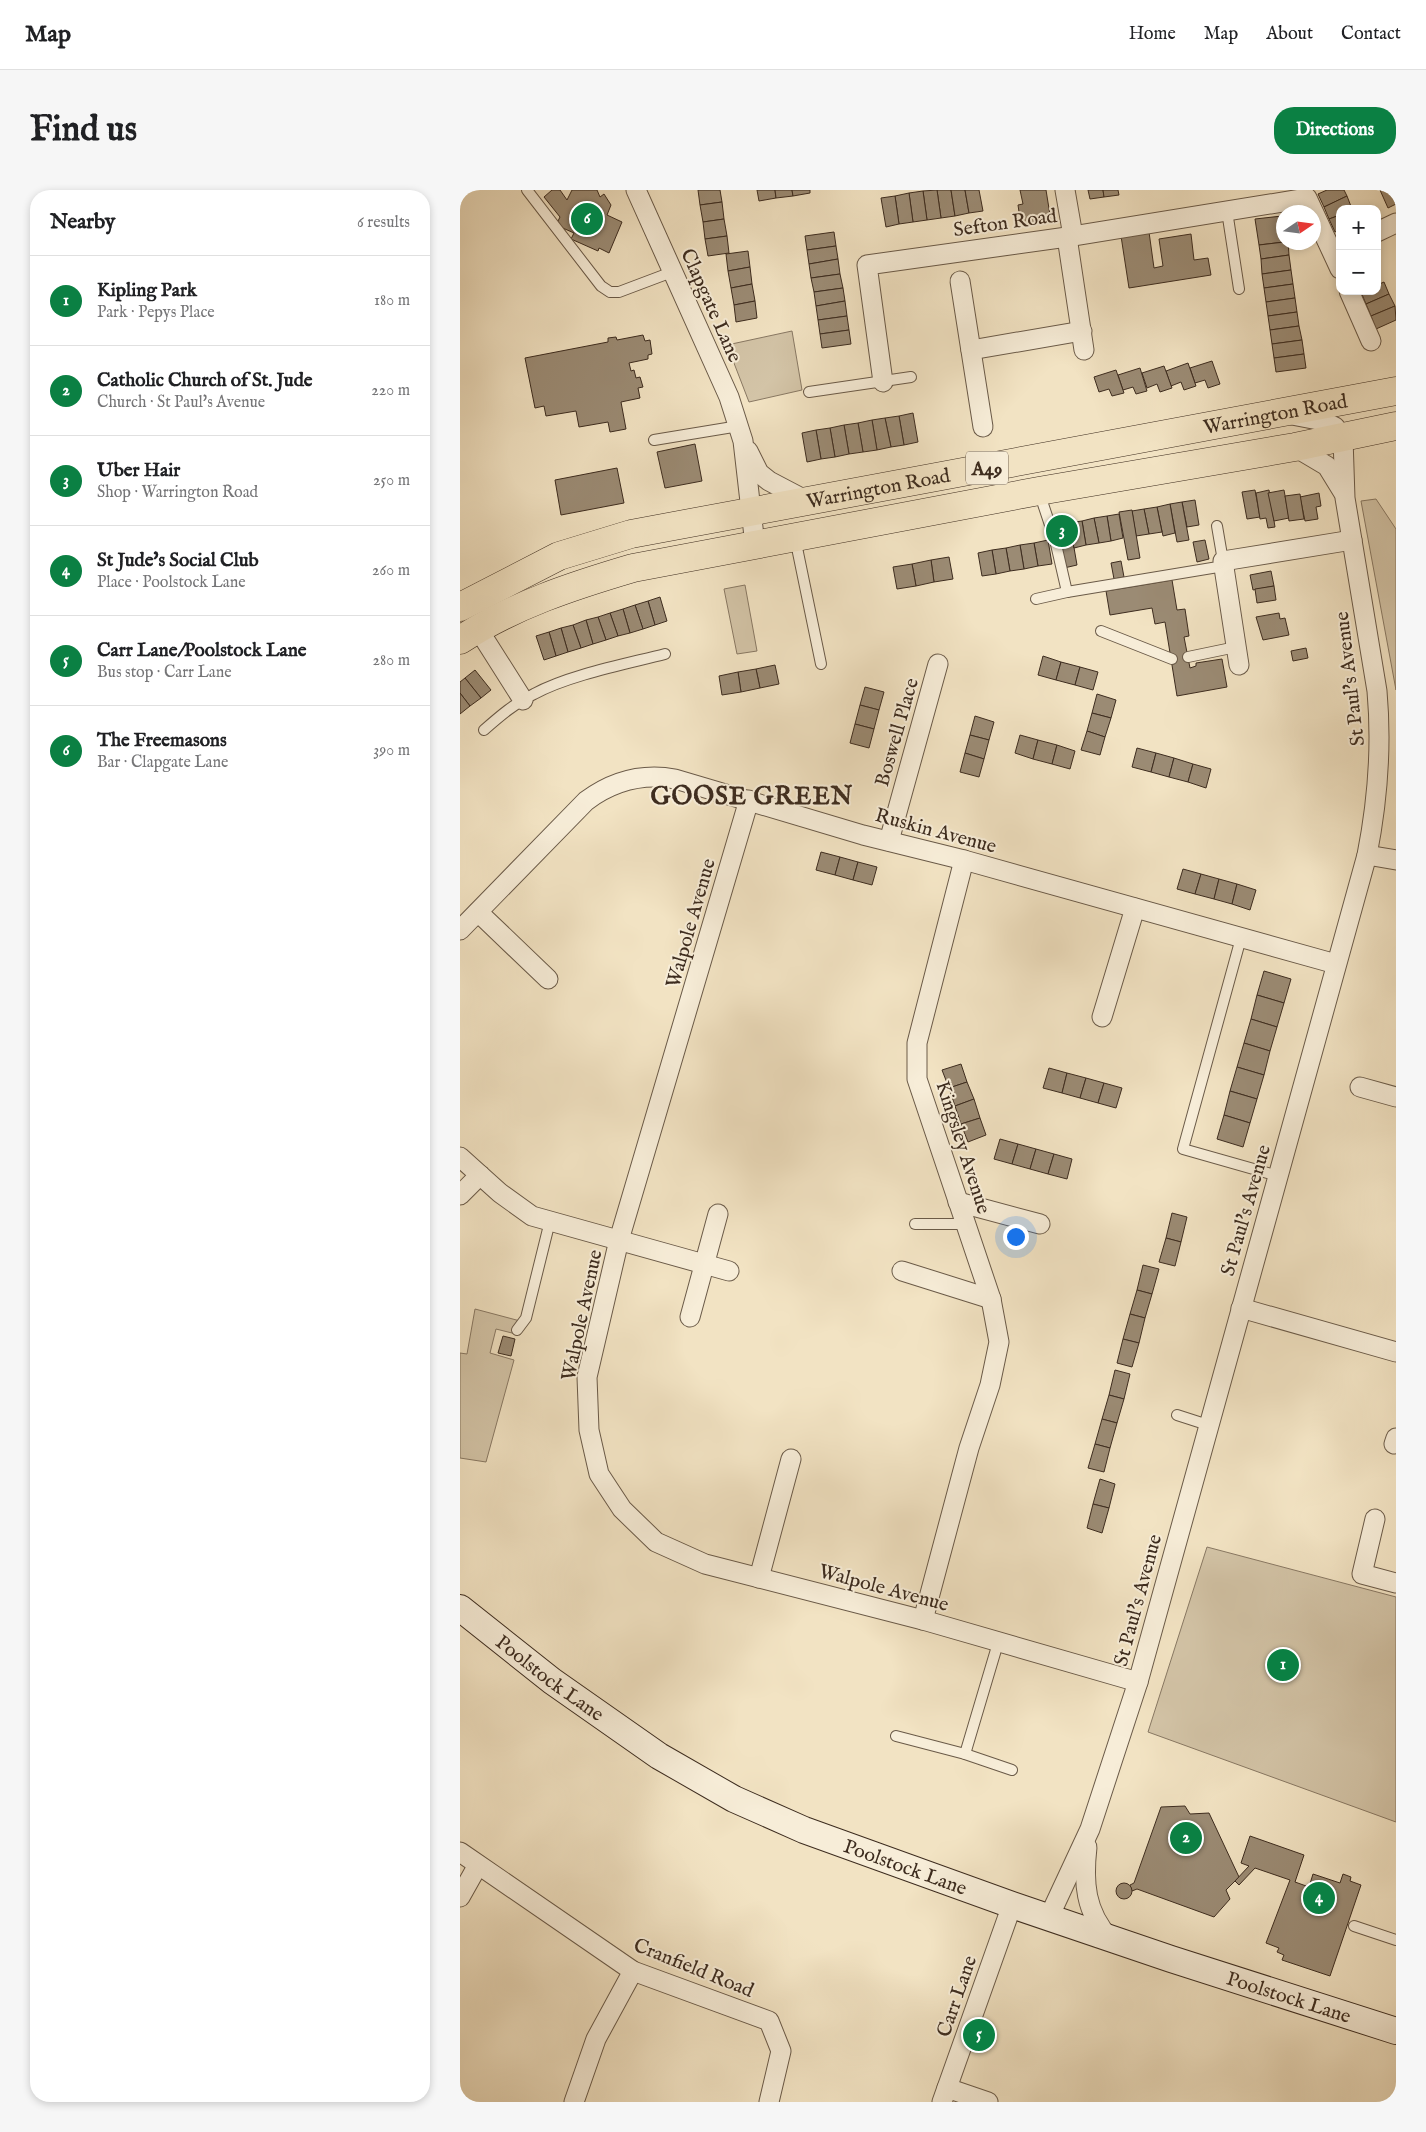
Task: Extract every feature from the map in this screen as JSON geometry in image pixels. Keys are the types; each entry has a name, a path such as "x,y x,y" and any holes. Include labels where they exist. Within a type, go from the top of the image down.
{"highway":[{"name":"Warrington Road","path":"460,607 560,556 596,543 650,531 1396,391"},
{"name":"Warrington Road","path":"469,634 519,606 574,585 633,568 1039,491 1296,447 1396,426"}],"main road":[{"name":"Poolstock Lane","path":"460,1608 552,1681 659,1756 734,1799 804,1830 1049,1917 1396,2031"}],"street":[{"name":"Clapgate Lane","path":"636,190 729,397 741,433 759,472 769,481 809,502"},
{"path":"971,350 1083,341 1065,190"},
{"name":"Sefton Road","path":"883,382 867,265 1227,211 1306,194 1336,253"},
{"path":"1381,230 1396,223"},
{"path":"960,282 983,427"},
{"path":"1351,295 1370,341"},
{"path":"1278,414 1300,415 1323,422 1335,428 1342,438"},
{"name":"Clapgate Lane","path":"741,433 753,512 755,545"},
{"name":"St Paul's Avenue","path":"1049,1917 1090,1829 1138,1682 1367,855 1378,795 1381,745 1377,691 1345,498 1342,438"},
{"name":"St Paul's Avenue","path":"1296,447 1327,466 1340,485 1345,498"},
{"path":"1238,656 1224,564 1352,540"},
{"path":"469,634 523,700"},
{"name":"Boswell Place","path":"889,841 938,664"},
{"name":"Ruskin Avenue","path":"460,930 586,801 613,785 635,778 664,777 1336,964"},
{"name":"Walpole Avenue","path":"749,800 619,1240 587,1377 589,1430 599,1474 622,1509 656,1542 705,1564 923,1620 1138,1682"},
{"path":"1367,855 1396,860"},
{"name":"Kingsley Avenue","path":"923,1620 969,1448 990,1385 999,1342 991,1299 917,1079 917,1043 964,860"},
{"path":"1102,1017 1135,908"},
{"path":"478,912 548,979"},
{"path":"1360,1087 1396,1097"},
{"path":"460,1157 524,1212 550,1221 728,1270"},
{"path":"460,1196 480,1175"},
{"path":"958,1202 1040,1224"},
{"path":"690,1317 718,1214"},
{"path":"902,1271 991,1299"},
{"path":"1241,1308 1396,1352"},
{"path":"759,1578 791,1459"},
{"path":"1374,1519 1362,1574 1396,1583"},
{"path":"1090,1829 1084,1871 1087,1896 1094,1918 1110,1938"},
{"name":"Cranfield Road","path":"460,1852 632,1971 769,2021 781,2051 769,2102"},
{"path":"460,1897 478,1865"},
{"name":"Carr Lane","path":"945,2095 1012,1904"},
{"path":"574,2102 596,2039 632,1971"},
{"path":"945,2095 988,2102"}],"lane":[{"path":"527,190 601,286 610,292 619,292 672,272"},
{"path":"1227,211 1239,290"},
{"path":"809,392 911,377"},
{"path":"654,440 741,433"},
{"path":"1039,491 1055,540 1068,592"},
{"path":"1036,599 1224,564 1217,526"},
{"path":"795,537 821,664"},
{"path":"1101,631 1172,659"},
{"path":"484,730 535,693 589,674 665,654"},
{"path":"1188,656 1238,656"},
{"path":"1241,938 1183,1149 1278,1176"},
{"path":"517,1330 526,1318 550,1221"},
{"path":"915,1224 965,1224"},
{"path":"1177,1415 1208,1425"},
{"path":"965,1754 998,1643"},
{"path":"896,1736 965,1754 1012,1770"},
{"path":"1354,1926 1396,1940"}],"shaded area":[{"path":"792,331 802,390 749,402 727,345"},
{"path":"1376,499 1396,529 1396,690 1361,501"},
{"path":"745,585 757,651 737,654 724,589"},
{"path":"475,1309 524,1322 520,1335 496,1329 490,1353 514,1360 486,1462 460,1458 460,1353 467,1354"},
{"path":"1207,1547 1396,1597 1396,1822 1148,1732"}],"building":[{"path":"552,190 560,190 567,200 572,190 597,190 600,197 604,194 611,205 607,215 622,222 609,253 599,248 598,251 571,239 574,233 556,225 560,217 544,197"},
{"path":"698,190 720,190 722,202 700,205"},
{"path":"757,190 775,190 776,198 759,201"},
{"path":"775,190 792,190 793,196 776,198"},
{"path":"792,190 810,190 810,193 793,196"},
{"path":"937,190 951,190 955,216 941,218"},
{"path":"937,190 941,218 927,220 923,191"},
{"path":"951,190 965,190 969,213 955,216"},
{"path":"965,190 979,190 983,211 969,213"},
{"path":"1020,190 1046,190 1051,221 1021,226 1018,205 1023,204"},
{"path":"1088,190 1103,190 1104,197 1090,199"},
{"path":"1103,190 1118,190 1119,195 1104,197"},
{"path":"1327,190 1344,190 1347,196 1324,207 1318,194"},
{"path":"1380,190 1396,190 1396,204 1388,208"},
{"path":"923,191 927,220 913,222 909,193"},
{"path":"909,193 913,222 899,224 895,196"},
{"path":"895,196 899,224 886,227 881,198"},
{"path":"1347,196 1350,205 1336,205 1336,216 1329,219 1324,207"},
{"path":"722,202 724,219 703,222 700,205"},
{"path":"1336,216 1335,232 1329,219"},
{"path":"1276,217 1276,243 1259,245 1255,219"},
{"path":"724,219 727,236 705,239 703,222"},
{"path":"834,232 836,246 807,250 805,236"},
{"path":"1149,232 1154,268 1163,266 1159,239 1191,234 1194,260 1208,258 1211,275 1129,288 1121,236"},
{"path":"727,236 729,253 708,256 705,239"},
{"path":"1276,243 1276,250 1289,250 1289,255 1261,259 1259,245"},
{"path":"836,246 838,259 809,264 807,250"},
{"path":"748,251 750,267 728,271 726,254"},
{"path":"1289,255 1291,270 1262,274 1261,259"},
{"path":"838,259 840,274 811,278 809,264"},
{"path":"750,267 752,284 731,288 728,271"},
{"path":"1291,270 1293,284 1264,288 1262,274"},
{"path":"840,274 843,288 814,292 811,278"},
{"path":"1384,282 1389,294 1366,304 1362,295 1381,295 1381,283"},
{"path":"752,284 755,301 734,305 731,288"},
{"path":"1293,284 1295,298 1266,302 1264,288"},
{"path":"843,288 845,301 816,306 814,292"},
{"path":"1389,294 1395,306 1371,316 1366,304"},
{"path":"1295,298 1297,312 1268,316 1266,302"},
{"path":"755,301 757,318 736,322 734,305"},
{"path":"845,301 847,316 818,320 816,306"},
{"path":"1395,306 1396,320 1376,329 1371,316"},
{"path":"1297,312 1299,326 1270,330 1268,316"},
{"path":"847,316 849,330 820,334 818,320"},
{"path":"1299,326 1302,340 1272,344 1270,330"},
{"path":"849,330 851,344 822,348 820,334"},
{"path":"643,335 645,341 650,340 652,354 648,355 648,359 629,363 631,371 634,370 636,378 640,377 643,387 638,388 640,398 621,402 626,429 610,432 608,422 579,427 576,411 546,416 544,406 535,408 525,358 608,342 608,338 616,337 617,340"},
{"path":"1302,340 1304,354 1274,358 1272,344"},
{"path":"1304,354 1306,368 1276,372 1274,358"},
{"path":"1212,361 1220,384 1208,388 1205,380 1195,383 1190,368"},
{"path":"1188,363 1196,386 1184,390 1181,382 1171,386 1166,371"},
{"path":"1164,366 1172,388 1160,392 1157,384 1147,388 1142,373"},
{"path":"1140,368 1147,391 1136,394 1133,387 1123,390 1118,375"},
{"path":"1116,370 1124,393 1112,396 1109,389 1099,392 1094,377"},
{"path":"913,413 918,442 904,445 899,416"},
{"path":"899,416 904,445 891,447 885,418"},
{"path":"885,418 891,447 877,450 872,420"},
{"path":"872,420 877,450 863,452 858,423"},
{"path":"858,423 863,452 849,454 844,425"},
{"path":"844,425 849,454 835,457 830,428"},
{"path":"830,428 835,457 821,459 816,430"},
{"path":"816,430 821,459 807,462 802,433"},
{"path":"695,444 702,481 665,488 657,452"},
{"path":"617,468 624,503 561,515 555,480"},
{"path":"1255,490 1260,517 1247,519 1242,492"},
{"path":"1269,490 1275,527 1268,528 1266,518 1260,519 1256,493"},
{"path":"1284,490 1289,518 1274,521 1268,493"},
{"path":"1319,493 1321,506 1316,507 1318,519 1305,521 1300,497"},
{"path":"1300,494 1304,519 1289,521 1285,496"},
{"path":"1195,500 1199,525 1187,527 1182,502"},
{"path":"1182,502 1189,540 1177,542 1170,504"},
{"path":"1170,504 1175,533 1163,536 1157,507"},
{"path":"1157,507 1162,532 1149,534 1144,509"},
{"path":"1144,509 1149,534 1136,536 1132,511"},
{"path":"1132,510 1140,558 1128,560 1119,512"},
{"path":"1119,514 1123,538 1111,541 1107,516"},
{"path":"1107,516 1111,541 1099,543 1094,518"},
{"path":"1094,518 1099,543 1086,545 1082,521"},
{"path":"1069,519 1077,565 1064,568 1053,522"},
{"path":"1082,521 1086,545 1074,548 1069,523"},
{"path":"1048,540 1052,564 1038,566 1034,543"},
{"path":"1205,540 1209,559 1197,562 1193,542"},
{"path":"1034,543 1038,566 1024,569 1020,545"},
{"path":"1020,545 1024,569 1010,571 1006,548"},
{"path":"1006,548 1010,571 996,574 992,550"},
{"path":"992,550 996,574 982,576 978,553"},
{"path":"949,557 953,579 934,582 931,560"},
{"path":"931,560 934,582 916,586 912,564"},
{"path":"1121,561 1124,577 1114,579 1111,563"},
{"path":"912,564 916,586 897,589 893,567"},
{"path":"1271,571 1274,586 1253,590 1250,575"},
{"path":"1172,580 1177,610 1185,609 1189,636 1184,637 1190,668 1196,666 1196,663 1222,659 1227,687 1177,696 1165,622 1155,624 1152,608 1110,615 1106,591"},
{"path":"1274,586 1276,600 1257,603 1255,589"},
{"path":"660,597 667,621 655,625 648,601"},
{"path":"648,601 655,625 643,629 635,605"},
{"path":"635,605 643,629 630,633 623,609"},
{"path":"623,609 630,633 618,636 610,613"},
{"path":"610,613 618,636 606,640 598,617"},
{"path":"1279,613 1280,619 1285,618 1289,635 1263,640 1256,617"},
{"path":"598,617 606,640 593,644 586,620"},
{"path":"586,620 593,644 581,648 573,625"},
{"path":"573,625 581,648 568,652 561,628"},
{"path":"561,628 568,652 556,656 549,632"},
{"path":"549,632 556,656 544,660 536,636"},
{"path":"1306,648 1308,658 1293,661 1291,651"},
{"path":"1043,656 1061,662 1056,680 1038,675"},
{"path":"1061,662 1080,667 1075,685 1056,680"},
{"path":"775,665 779,684 760,688 756,669"},
{"path":"1080,667 1098,672 1093,690 1075,685"},
{"path":"756,669 760,688 741,692 738,672"},
{"path":"475,670 491,690 481,698 465,678"},
{"path":"738,672 741,692 722,695 719,676"},
{"path":"465,678 481,698 470,706 460,693 460,682"},
{"path":"865,687 884,692 879,710 860,705"},
{"path":"460,693 470,706 460,714"},
{"path":"1097,694 1116,700 1111,718 1092,713"},
{"path":"860,705 879,710 874,729 855,724"},
{"path":"1092,713 1111,718 1105,737 1087,731"},
{"path":"975,716 994,722 989,740 970,735"},
{"path":"855,724 874,729 869,748 850,743"},
{"path":"1087,731 1105,737 1100,755 1081,750"},
{"path":"970,735 989,740 984,759 965,753"},
{"path":"1020,735 1038,740 1033,759 1015,753"},
{"path":"1038,740 1057,745 1052,764 1033,759"},
{"path":"1057,745 1075,751 1070,769 1052,764"},
{"path":"1137,748 1156,753 1151,772 1132,767"},
{"path":"965,753 984,759 979,777 960,772"},
{"path":"1156,753 1174,758 1169,777 1151,772"},
{"path":"1174,758 1193,764 1188,782 1169,777"},
{"path":"1193,764 1211,769 1206,788 1188,782"},
{"path":"821,852 840,857 835,875 816,870"},
{"path":"840,857 858,862 853,880 835,875"},
{"path":"858,862 877,867 872,885 853,880"},
{"path":"1183,869 1201,874 1195,894 1177,889"},
{"path":"1201,874 1219,879 1214,899 1195,894"},
{"path":"1219,879 1237,884 1232,904 1214,899"},
{"path":"1237,884 1256,890 1250,910 1232,904"},
{"path":"1264,971 1291,979 1284,1003 1257,995"},
{"path":"1257,995 1284,1003 1277,1027 1251,1019"},
{"path":"1251,1019 1277,1027 1270,1051 1244,1043"},
{"path":"1244,1043 1270,1051 1264,1075 1237,1067"},
{"path":"961,1064 967,1082 949,1088 942,1070"},
{"path":"1237,1067 1264,1075 1257,1099 1230,1091"},
{"path":"1049,1068 1067,1073 1062,1093 1043,1088"},
{"path":"1067,1073 1086,1078 1080,1098 1062,1093"},
{"path":"1086,1078 1104,1083 1098,1103 1080,1098"},
{"path":"967,1082 974,1099 955,1106 949,1088"},
{"path":"1104,1083 1122,1088 1116,1108 1098,1103"},
{"path":"1230,1091 1257,1099 1250,1123 1224,1115"},
{"path":"974,1099 980,1118 961,1124 955,1106"},
{"path":"1224,1115 1250,1123 1243,1147 1217,1139"},
{"path":"980,1118 986,1135 968,1142 961,1124"},
{"path":"1000,1139 1018,1144 1012,1164 994,1159"},
{"path":"1018,1144 1036,1149 1030,1169 1012,1164"},
{"path":"1036,1149 1054,1154 1048,1174 1030,1169"},
{"path":"1054,1154 1072,1159 1067,1179 1048,1174"},
{"path":"1172,1213 1187,1217 1181,1242 1166,1238"},
{"path":"1166,1238 1181,1242 1175,1266 1159,1262"},
{"path":"1143,1265 1159,1269 1152,1294 1137,1290"},
{"path":"1137,1290 1152,1294 1145,1318 1130,1314"},
{"path":"1130,1314 1145,1318 1139,1343 1123,1339"},
{"path":"503,1336 515,1339 511,1356 498,1353"},
{"path":"1123,1339 1139,1343 1132,1367 1117,1363"},
{"path":"1115,1370 1130,1374 1124,1399 1109,1395"},
{"path":"1109,1395 1124,1399 1117,1423 1102,1419"},
{"path":"1102,1419 1117,1423 1110,1448 1095,1444"},
{"path":"1095,1444 1110,1448 1104,1472 1088,1468"},
{"path":"1100,1479 1115,1484 1109,1508 1093,1504"},
{"path":"1093,1504 1109,1508 1102,1533 1087,1528"},
{"path":"1185,1806 1190,1814 1209,1813 1239,1877 1226,1890 1230,1899 1214,1917 1137,1889 1132,1891 1130,1885 1134,1883 1161,1807"},
{"path":"1250,1836 1304,1855 1295,1882 1309,1887 1313,1874 1340,1883 1343,1874 1351,1877 1350,1881 1361,1885 1330,1976 1282,1960 1284,1955 1277,1952 1279,1948 1266,1943 1290,1880 1255,1868 1239,1885 1235,1881 1249,1866 1241,1863"},
{"path":"1124,1883 1130,1885 1132,1891 1130,1897 1124,1899 1118,1897 1116,1891 1118,1885"}],"place":[{"name":"The Freemasons","path":"587,219"},
{"name":"Uber Hair","path":"1062,531"},
{"name":"Kipling Park","path":"1283,1665"},
{"name":"Catholic Church of St. Jude","path":"1186,1838"},
{"name":"St Jude's Social Club","path":"1319,1898"},
{"name":"Carr Lane/Poolstock Lane","path":"979,2035"}],"district":[{"name":"GOOSE GREEN","path":"752,795"}]}
